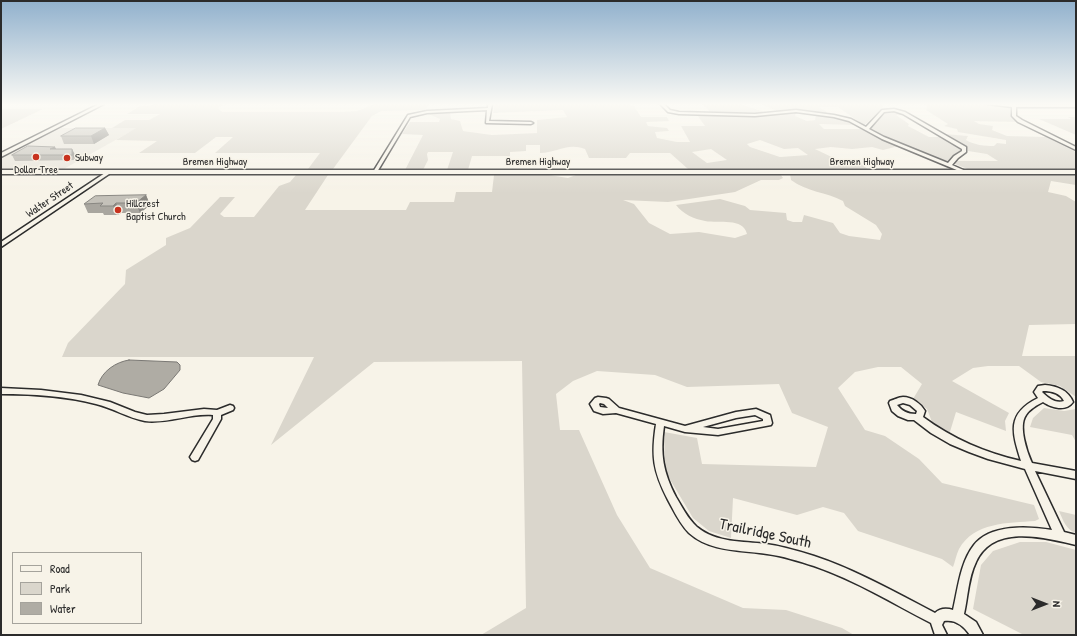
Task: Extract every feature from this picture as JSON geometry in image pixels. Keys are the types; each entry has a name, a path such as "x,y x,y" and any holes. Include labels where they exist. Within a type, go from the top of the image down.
{"main road":[{"path":"1,155 43,134"},
{"name":"Bremen Highway","path":"1,172 1076,172"}],"street":[{"path":"375,172 398,134"},
{"path":"875,134 966,172"},
{"path":"939,134 964,148 964,151 950,164"},
{"path":"1045,134 1076,149"},
{"name":"Walter Street","path":"1,245 110,172"},
{"path":"1,391 38,392 86,399 107,404 147,418 167,418 209,412 217,413 230,408"},
{"path":"1044,398 1031,405 1024,411 1019,420 1020,442 1028,465 1060,536"},
{"path":"616,410 685,429 718,432 765,425 768,420 765,415 756,412 685,429"},
{"path":"195,457 217,419 217,413"},
{"path":"916,417 940,435 966,449 985,455 1076,475"},
{"name":"Trailridge South","path":"660,423 657,457 659,472 682,516 693,530 713,542 786,552 823,564 844,573 936,620"},
{"path":"958,616 970,561 976,550 985,542 996,536 1012,532 1028,532 1060,536 1076,540"},
{"path":"941,635 936,620 944,613 958,616 971,625 977,635"}],"shaded area":[{"path":"50,134 127,134 62,170 1,169 1,158"}],"green space":[{"path":"127,134 359,134 333,169 308,169 320,153 215,153 233,137 216,137 195,153 139,153 157,141 116,140"},
{"path":"402,134 492,135 656,134 657,138 677,142 690,142 685,134 871,134 899,146 883,150 872,147 852,149 831,147 815,149 838,160 857,161 868,169 688,169 670,153 630,153 626,158 589,158 585,149 579,147 568,147 546,153 540,153 540,145 526,145 526,151 510,152 510,156 472,156 468,170 447,170 453,152 428,152 428,160 423,170 405,170 423,135","holes":["760,140 784,149 798,148 808,155 780,157 750,147 747,144","711,149 727,160 707,163 692,152"]},
{"path":"878,134 923,134 929,137 946,137 963,150 950,161 947,161 889,140"},
{"path":"945,134 968,136 966,140 983,145 994,146 997,143 1006,144 1006,140 968,134 1001,134 1007,136 1046,137 1076,152 1076,169 970,170 955,164 956,161 998,161 987,154 968,151 968,149"},
{"path":"790,174 1076,174 1076,185 1051,181 1048,192 1066,196 1076,202 1076,324 1029,325 1022,356 1076,356 1076,397 1060,386 1041,382 1019,366 988,366 973,368 952,381 1009,413 1005,421 1006,431 956,412 949,435 932,422 927,409 913,399 922,384 901,367 878,367 855,372 838,388 865,430 885,436 919,459 942,483 1034,505 1039,519 1035,521 1014,522 992,526 973,534 965,540 959,549 953,567 942,559 858,531 844,513 823,507 797,515 733,498 731,538 709,531 693,518 665,471 664,432 697,438 702,464 816,467 828,427 792,413 779,384 687,387 655,375 597,371 573,381 556,394 560,430 579,430 617,515 650,568 743,608 786,610 842,628 854,635 481,635 526,608 522,361 374,362 271,445 314,357 62,357 68,343 125,284 126,270 166,245 166,238 190,228 220,197 235,197 220,214 224,217 254,217 279,186 290,182 296,175 328,175 305,210 406,210 410,202 454,202 456,192 492,192 494,175 549,175 568,178 576,175 781,175 783,178 779,180 761,180 735,192 668,202 623,200 634,204 649,223 670,234 699,232 735,238 747,234 741,225 730,222 711,222 697,219 689,216 676,205 720,199 745,206 750,210 786,213 787,220 793,222 802,222 804,215 833,223 840,233 849,236 880,240 882,234 876,225 845,206 843,201 797,184 791,180"},
{"path":"1044,408 1064,411 1076,409 1076,442 1072,435 1030,427 1033,418"},
{"path":"1059,511 1076,515 1076,533 1067,527"},
{"path":"1020,542 1046,542 1076,550 1076,635 1024,635 973,609 981,565 993,551"}],"water":[{"path":"129,360 177,362 180,365 180,370 164,389 149,398 123,393 98,385 106,371 119,363"}],"building":[{"path":"65,134 95,134 91,136 61,136"},
{"path":"28,146 55,147 50,149 72,149 72,155 12,155"},
{"path":"146,195 136,203 116,203 113,206 100,206 103,203 84,204 95,196"}],"place":[{"name":"Dollar Tree","path":"36,157"},
{"name":"Subway","path":"67,158"},
{"name":"Hillcrest Baptist Church","path":"118,210"}]}
